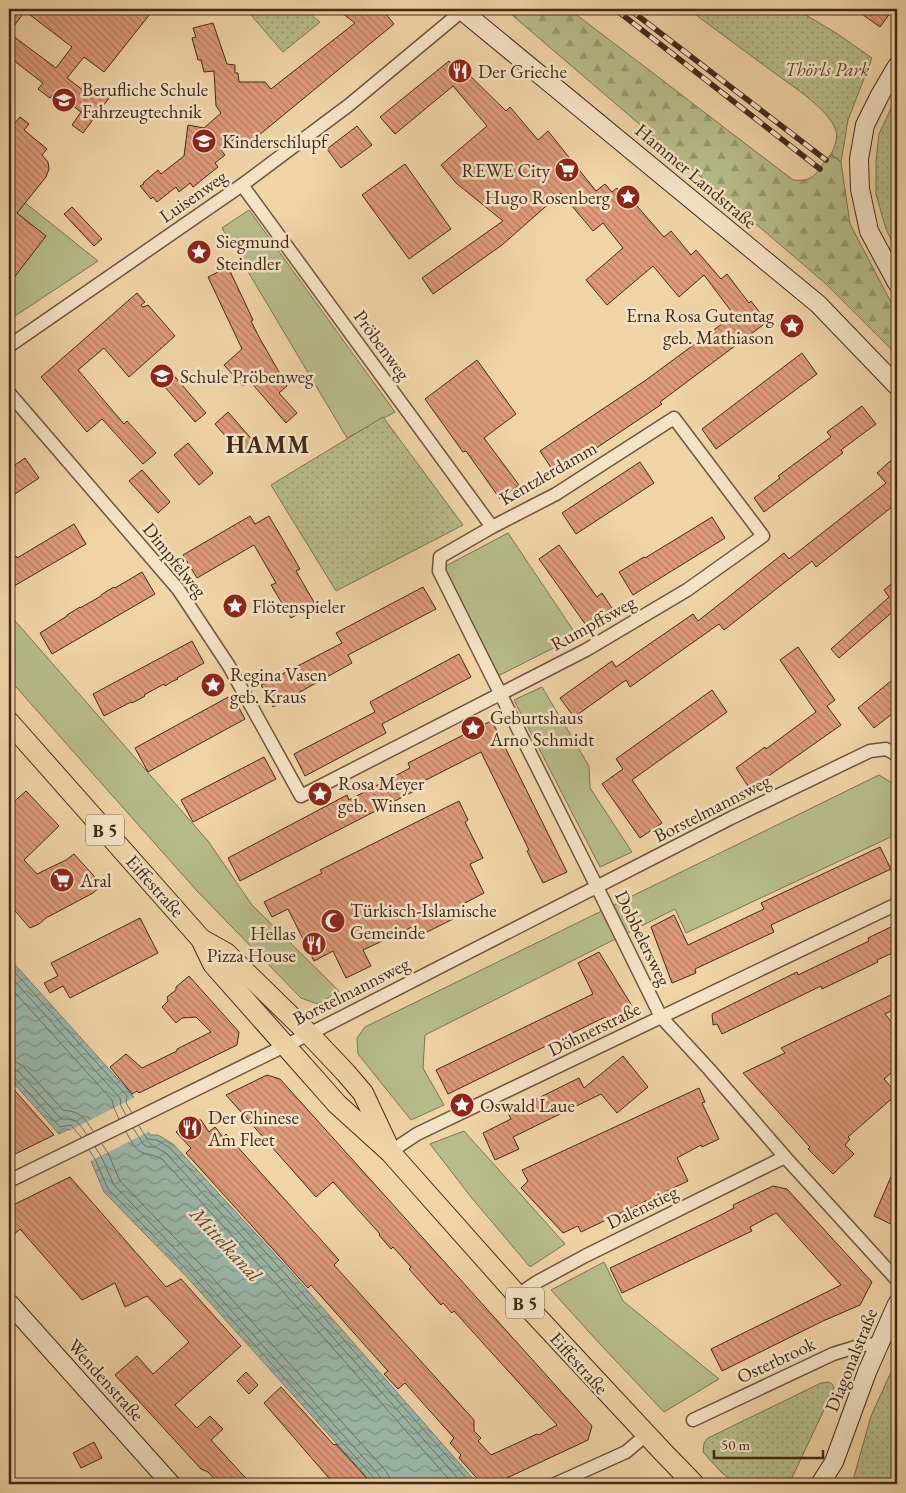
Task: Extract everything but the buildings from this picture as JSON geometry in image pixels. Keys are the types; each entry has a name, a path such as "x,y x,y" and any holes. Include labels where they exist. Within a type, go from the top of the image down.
{"main road":[{"name":"Eiffestraße","path":"9,722 201,939 213,964 337,1104 390,1152 518,1295 692,1484"},
{"name":"Eiffestraße","path":"201,939 226,953 309,1034 363,1094 390,1152"}],"street":[{"name":"Luisenweg","path":"9,346 242,185 349,105 461,10"},
{"name":"Hammer Landstraße","path":"461,10 818,304 897,386"},
{"path":"897,66 880,94 865,125 859,159 860,190 869,231 897,283"},
{"name":"Pröbenweg","path":"242,185 492,527"},
{"name":"Dimpfelweg","path":"9,393 178,589 229,666 301,796"},
{"name":"Kentzlerdamm","path":"440,557 492,527 556,494 674,418"},
{"name":"Rumpffsweg","path":"301,796 586,650 658,608 706,577 763,536 674,418"},
{"name":"Dobbelersweg","path":"440,557 439,571 598,887 661,1017 897,1280"},
{"name":"Borstelmannsweg","path":"9,1181 286,1046 731,818 870,751 886,749 897,755"},
{"name":"Döhnerstraße","path":"390,1152 417,1134 897,904"},
{"name":"Dalenstieg","path":"518,1295 537,1282 585,1256 785,1157"},
{"name":"Wendenstraße","path":"9,1303 171,1484"},
{"name":"Diagonalstraße","path":"820,1484 834,1462 860,1390 897,1304"},
{"name":"Osterbrook","path":"693,1420 833,1354 862,1345 879,1344"},
{"path":"555,1484 626,1452 646,1434"},
{"name":"Diagonalstraße","path":"832,1484 834,1462"}],"green space":[{"path":"243,9 304,9 320,22 283,52 251,15"},
{"path":"505,9 569,9 793,180 812,177 831,154 841,162 850,224 897,311 897,355 826,284"},
{"name":"Thörls Park","path":"688,9 796,9 836,33 872,58 848,120 841,162 831,154 837,135 835,128 815,104"},
{"path":"897,98 897,252 886,229 876,194 876,161 879,134"},
{"path":"9,190 98,261 9,320"},
{"path":"249,210 395,412 347,438 222,228"},
{"path":"383,417 463,525 336,591 271,485"},
{"path":"508,533 577,636 498,676 442,568"},
{"path":"9,614 208,841 252,905 339,991 318,1004 301,998 197,891 9,679"},
{"path":"542,687 589,766 590,788 632,852 600,867 514,700"},
{"path":"879,775 897,786 897,834 686,933 675,909 425,1035 423,1068 444,1105 411,1120 358,1054 357,1038 365,1027"},
{"path":"464,1131 565,1244 530,1267 471,1197 430,1144"},
{"path":"604,1262 623,1301 719,1379 664,1412 551,1290"},
{"path":"897,1359 897,1484 852,1484 871,1416"},
{"path":"829,1382 834,1387 833,1391 789,1484 735,1484 703,1452 704,1443 708,1438 821,1383"}],"water":[{"name":"Mittelkanal","path":"9,958 134,1097 131,1102 150,1135 158,1135 173,1144 292,1273 475,1481 474,1484 373,1484 186,1276 104,1192 91,1161 69,1129 59,1134 9,1078"}],"pier":[{"path":"135,1097 134,1102 150,1131 89,1162 68,1132 63,1134"}],"railway":[{"path":"615,9 820,169"},
{"path":"629,9 826,160"}],"place":[{"name":"Der Grieche","path":"460,71"},
{"name":"Berufliche Schule Fahrzeugtechnik","path":"64,100"},
{"name":"Kinderschlupf","path":"204,141"},
{"name":"REWE City","path":"567,170"},
{"name":"Hugo Rosenberg","path":"628,197"},
{"name":"Siegmund Steindler","path":"199,252"},
{"name":"Erna Rosa Gutentag geb. Mathiason","path":"792,326"},
{"name":"Schule Pröbenweg","path":"162,376"},
{"name":"Flötenspieler","path":"235,606"},
{"name":"Regina Vasen geb. Kraus","path":"213,685"},
{"name":"Geburtshaus Arno Schmidt","path":"473,728"},
{"name":"Rosa Meyer geb. Winsen","path":"320,794"},
{"name":"Aral","path":"62,880"},
{"name":"Türkisch-Islamische Gemeinde","path":"333,921"},
{"name":"Hellas Pizza House","path":"314,944"},
{"name":"Oswald Laue","path":"462,1105"},
{"name":"Der Chinese Am Fleet","path":"190,1128"}],"district":[{"name":"HAMM","path":"268,444"}]}
